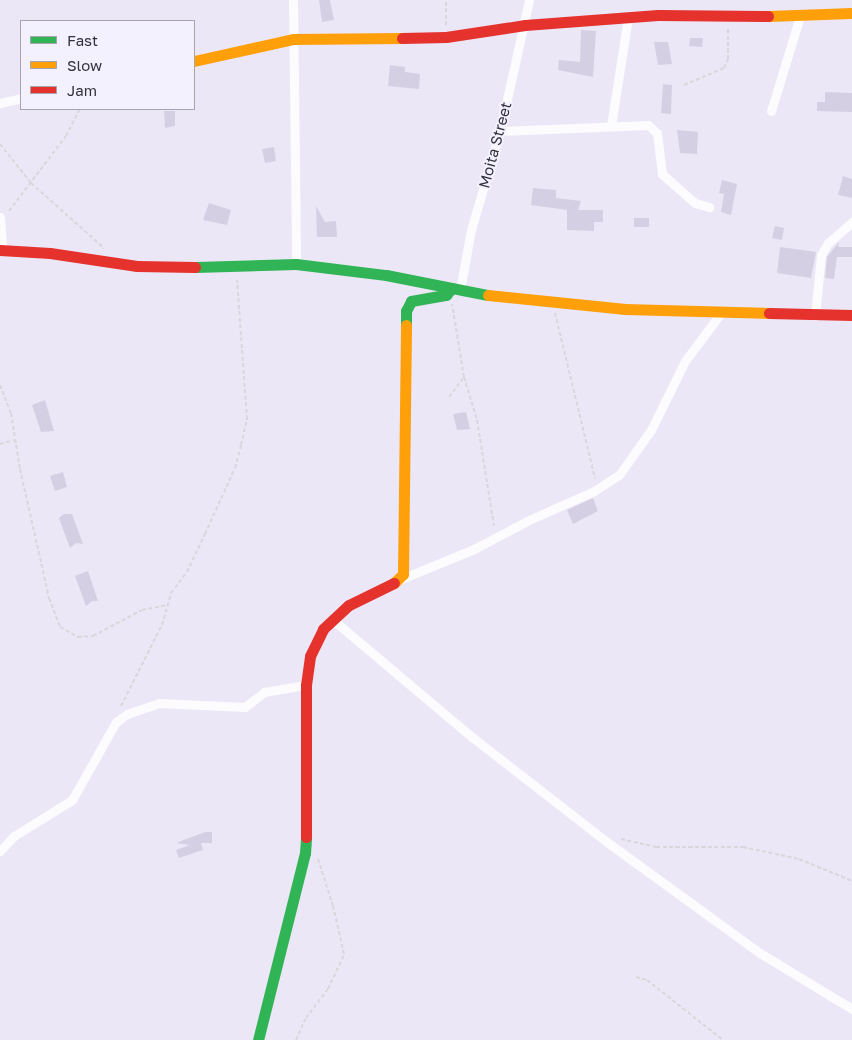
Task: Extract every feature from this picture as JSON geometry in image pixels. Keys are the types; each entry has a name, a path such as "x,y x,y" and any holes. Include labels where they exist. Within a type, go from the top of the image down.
{"street":[{"path":"294,0 293,39 298,161 296,264"},
{"name":"Moita Street","path":"454,290 500,131 529,0"},
{"path":"195,61 293,39 446,37 525,25 658,15 800,16 852,13"},
{"path":"771,111 800,16"},
{"path":"611,126 628,18"},
{"path":"0,103 20,98"},
{"path":"500,131 640,123 655,130 662,174 695,203 709,207"},
{"path":"0,219 1,249 123,264 237,268 296,264 386,275 454,290 625,309 720,314 852,315"},
{"path":"815,316 821,255 828,243 852,222"},
{"path":"401,578 403,574 406,311 411,301 454,290"},
{"path":"258,1040 305,853 308,812 306,685 315,640 349,605 401,578 496,537 597,489 625,469 651,430 685,362 720,314"},
{"path":"333,620 472,738 607,842 760,953 852,1009"},
{"path":"0,852 14,836 72,800 116,722 139,708 159,703 245,707 264,692 306,685"}],"path":[{"path":"446,0 446,37"},
{"path":"684,85 727,64 729,16"},
{"path":"0,219 66,136 79,110"},
{"path":"0,144 31,182 68,219 123,264"},
{"path":"116,722 124,698 137,678 168,605 171,593 187,572 235,468 247,419 237,268"},
{"path":"454,290 464,377 477,420 496,537"},
{"path":"553,300 564,361 584,428 597,489"},
{"path":"449,397 464,377"},
{"path":"0,385 11,413 15,440 49,598 63,631 78,637 93,636 142,610 168,605"},
{"path":"0,444 15,440"},
{"path":"607,842 620,838 656,847 743,847 799,859 852,881"},
{"path":"296,1040 306,1018 328,989 344,954 333,906 316,854"},
{"path":"636,977 647,980 723,1040"}],"building":[{"path":"319,0 330,0 334,20 322,22"},
{"path":"581,30 596,31 593,77 558,70 559,60 580,62"},
{"path":"690,38 703,38 702,47 689,46"},
{"path":"654,42 668,42 672,64 658,65"},
{"path":"390,65 405,67 405,72 420,74 419,89 388,86"},
{"path":"663,84 672,85 671,114 661,113"},
{"path":"825,92 852,93 852,112 817,111 817,102 825,102"},
{"path":"164,111 175,111 175,126 165,128"},
{"path":"677,130 698,132 697,154 680,153"},
{"path":"274,147 276,161 265,163 262,149"},
{"path":"843,176 852,179 852,198 838,195"},
{"path":"722,180 737,184 731,215 721,212 724,194 719,193"},
{"path":"533,188 556,190 556,198 581,201 578,210 603,210 603,222 594,222 594,231 567,230 567,210 531,205"},
{"path":"209,203 231,210 227,225 203,220"},
{"path":"316,206 325,222 336,221 337,237 317,237"},
{"path":"634,218 649,218 649,227 634,227"},
{"path":"775,226 784,228 782,240 772,238"},
{"path":"839,242 838,247 852,247 852,257 837,257 834,279 825,278 827,257"},
{"path":"780,247 816,252 811,278 777,273"},
{"path":"45,400 54,431 41,432 32,405"},
{"path":"466,412 470,429 457,430 453,414"},
{"path":"63,472 67,487 55,491 50,476"},
{"path":"593,498 598,511 573,524 567,510"},
{"path":"64,514 72,514 83,544 76,543 70,548 59,518"},
{"path":"88,571 98,601 92,601 86,606 75,576"},
{"path":"205,832 212,832 212,843 201,843 203,850 179,858 176,850 190,845 176,843"}],"traffic: fast":[{"path":"195,267 296,264 386,275 488,295"},
{"path":"406,325 406,311 411,301 446,295 452,288"},
{"path":"258,1040 305,853 306,837"}],"traffic: slow":[{"path":"768,16 852,13"},
{"path":"195,61 293,39 402,38"},
{"path":"488,295 625,309 769,313"},
{"path":"394,583 403,574 406,325"}],"traffic: jam":[{"path":"402,38 446,37 525,25 658,15 768,16"},
{"path":"0,250 50,253 137,266 195,267"},
{"path":"769,313 852,315"},
{"path":"306,837 306,685 310,656 323,629 349,605 394,583"}]}
